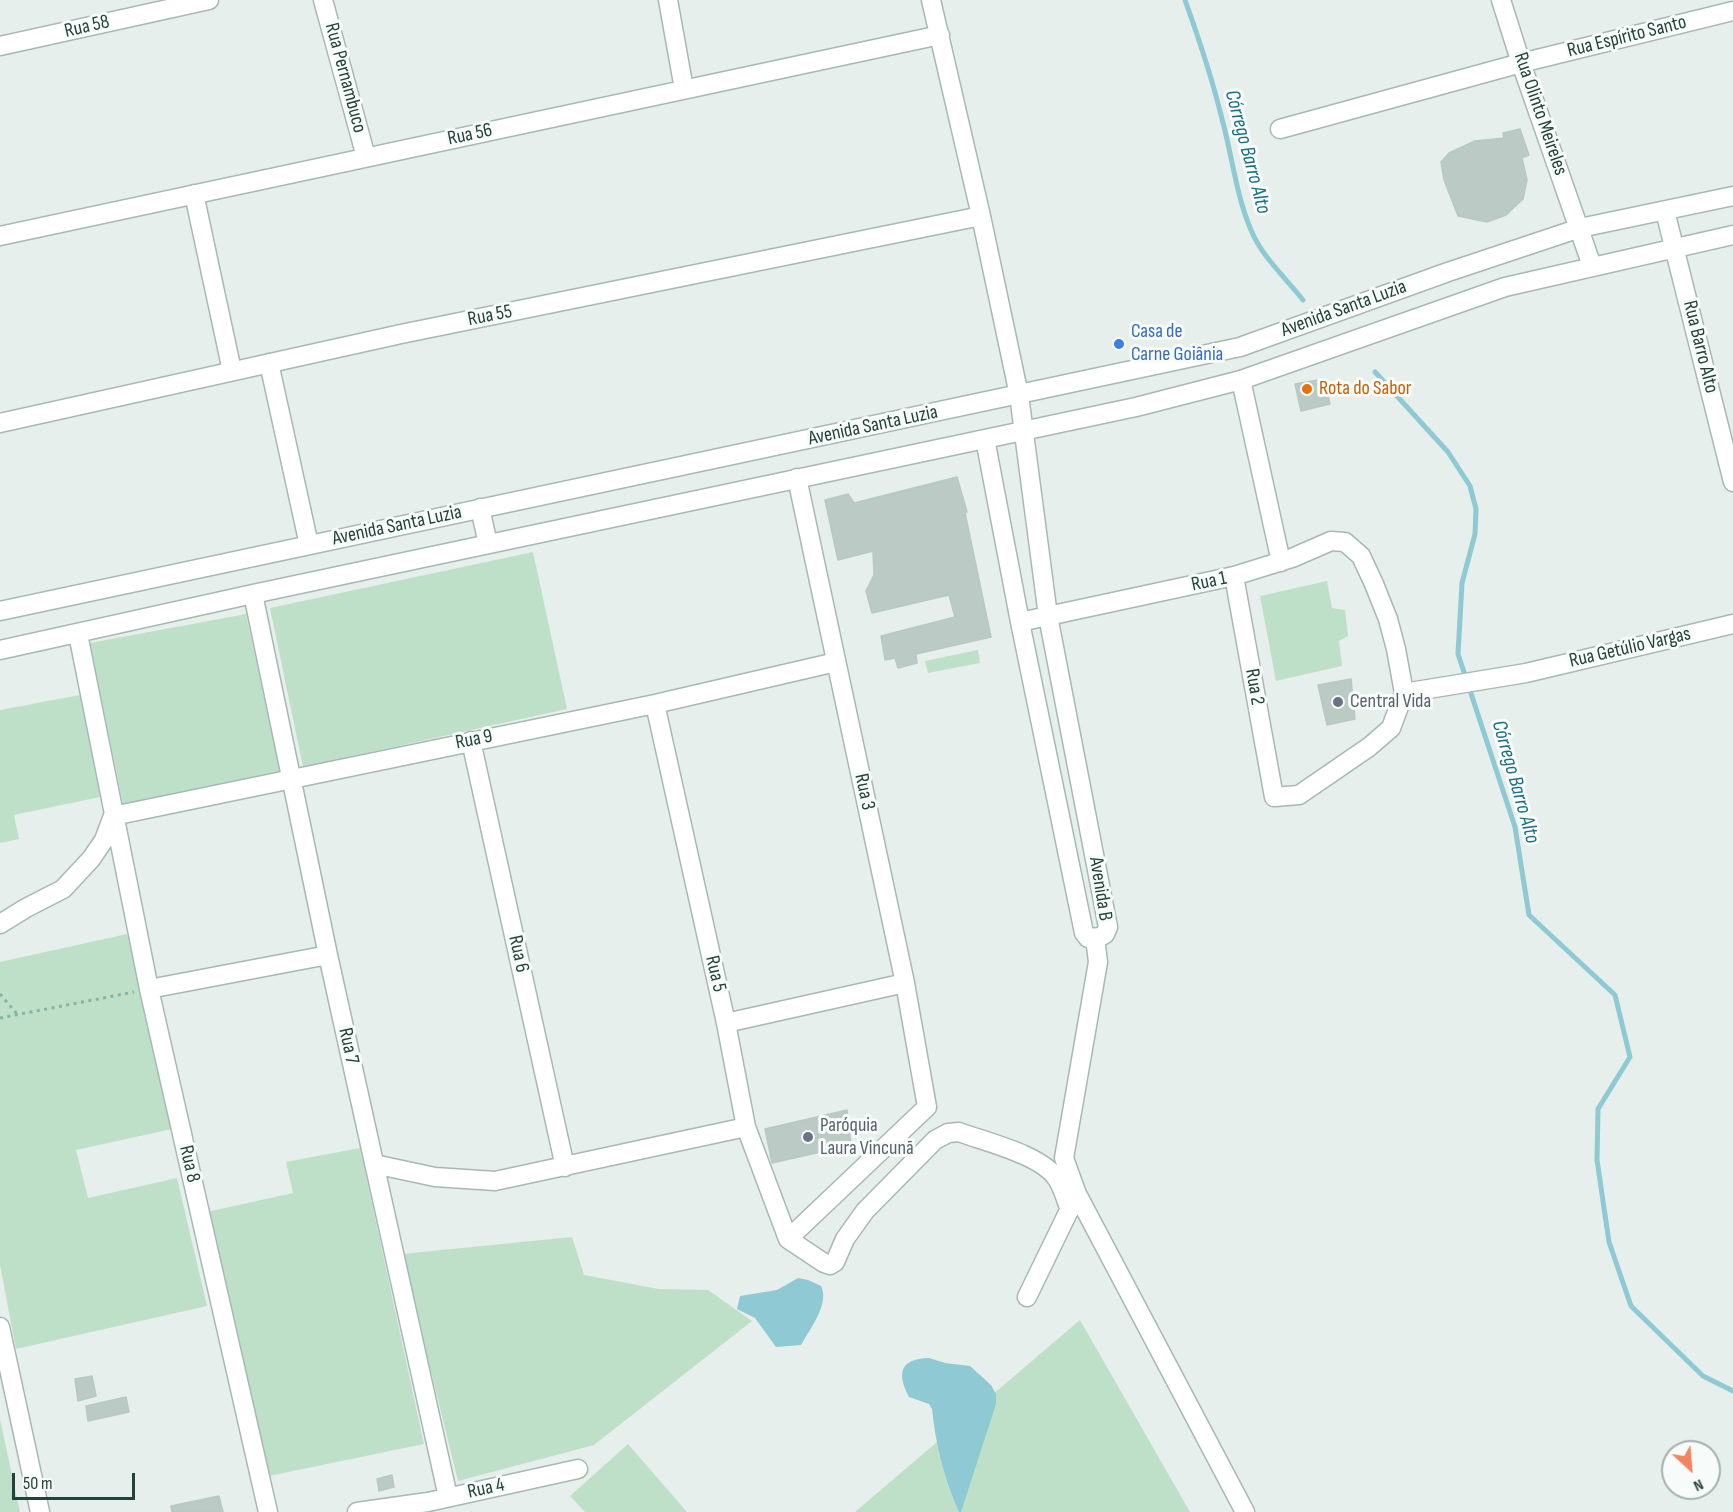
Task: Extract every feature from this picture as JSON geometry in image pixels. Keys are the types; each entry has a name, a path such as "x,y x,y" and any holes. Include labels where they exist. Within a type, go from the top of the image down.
{"street":[{"name":"Rua 58","path":"0,46 208,0"},
{"name":"Rua Pernambuco","path":"323,0 366,157"},
{"path":"668,0 684,89"},
{"name":"Avenida B","path":"931,0 1019,394 1048,616 1108,927 1105,934 1095,938 1088,938 1084,933 985,440"},
{"name":"Rua Olinto Meireles","path":"1501,0 1592,266"},
{"name":"Rua Espírito Santo","path":"1280,129 1521,63 1733,10"},
{"name":"Rua 56","path":"0,236 940,35"},
{"path":"194,194 232,371"},
{"name":"Avenida Santa Luzia","path":"0,611 1240,347 1448,272 1580,228 1733,196"},
{"name":"Rua Barro Alto","path":"1665,211 1727,429 1733,482"},
{"name":"Rua 55","path":"0,423 412,331 981,216"},
{"name":"Avenida Santa Luzia","path":"0,650 253,594 1136,407 1241,380 1505,287 1733,235"},
{"path":"269,363 309,545"},
{"path":"1241,380 1281,562"},
{"name":"Rua 3","path":"788,1239 927,1107 906,983 797,478"},
{"path":"480,508 489,544"},
{"name":"Rua 1","path":"1020,621 1234,576 1281,562 1331,541 1345,542 1361,556 1388,619 1404,693"},
{"name":"Rua 2","path":"1234,576 1274,797 1299,795 1369,747 1391,728 1404,693"},
{"name":"Rua 7","path":"253,594 328,955 448,1497"},
{"name":"Rua Getúlio Vargas","path":"1404,693 1526,673 1733,624"},
{"name":"Rua 8","path":"78,634 149,989 268,1512"},
{"name":"Rua 9","path":"113,816 655,704 836,662"},
{"name":"Rua 5","path":"655,704 726,1023 746,1127 788,1239"},
{"name":"Rua 6","path":"471,741 565,1167"},
{"path":"0,924 63,889 91,859 104,840 113,816"},
{"path":"1027,1297 1073,1202 1064,1158 1098,962 1095,938"},
{"path":"149,989 328,955"},
{"path":"726,1023 906,983"},
{"path":"374,1164 435,1177 495,1181 746,1127"},
{"path":"788,1239 824,1263 835,1262 845,1239 865,1211 935,1140 948,1133 959,1132 1038,1160 1050,1170 1073,1202 1245,1512"},
{"path":"0,1327 40,1512"},
{"name":"Rua 4","path":"357,1512 428,1502 578,1469"}],"path":[{"path":"0,1018 149,989"},
{"path":"0,994 18,1015"}],"green space":[{"path":"533,552 567,709 303,767 270,608"},
{"path":"1327,581 1332,608 1345,610 1348,636 1339,641 1342,666 1276,681 1260,596"},
{"path":"246,614 280,771 123,804 90,643"},
{"path":"978,650 980,663 928,673 925,661"},
{"path":"80,695 100,797 14,815 19,839 0,843 0,710"},
{"path":"127,934 172,1129 76,1150 88,1198 177,1178 207,1306 16,1349 0,1265 0,962"},
{"path":"360,1148 424,1444 269,1476 207,1212 293,1193 286,1162"},
{"path":"572,1237 584,1275 659,1289 708,1290 752,1321 594,1445 458,1481 402,1254"},
{"path":"1080,1320 1190,1512 855,1512"},
{"path":"0,1419 20,1512 0,1512"},
{"path":"628,1444 687,1512 585,1512 570,1496"}],"water":[{"path":"798,1278 821,1286 823,1300 821,1308 801,1345 776,1347 755,1318 737,1309 740,1296 777,1290"},
{"path":"929,1358 945,1363 970,1366 991,1385 996,1394 996,1404 961,1512 959,1512 945,1474 938,1449 932,1409 929,1404 909,1397 903,1381 903,1369 906,1365 912,1361"}],"building":[{"path":"1520,129 1529,155 1522,158 1527,180 1523,199 1506,215 1487,222 1458,216 1444,180 1441,162 1449,153 1475,141 1504,138 1503,133"},
{"path":"1324,379 1330,404 1301,411 1295,384"},
{"path":"957,477 967,512 965,513 991,637 916,654 917,663 898,668 895,658 885,660 881,636 955,617 949,595 872,613 866,591 874,575 873,551 838,560 825,500 848,494 854,503"},
{"name":"Central Vida","path":"1351,679 1355,719 1327,725 1318,685"},
{"name":"Paróquia Laura Vincunã","path":"847,1110 851,1145 772,1163 765,1129"},
{"path":"92,1376 96,1396 78,1401 75,1379"},
{"path":"126,1397 129,1412 88,1421 86,1406"},
{"path":"392,1475 394,1487 379,1491 377,1479"},
{"path":"219,1496 223,1512 172,1512 171,1506"}],"waterway":[{"name":"Córrego Barro Alto","path":"1185,0 1214,89 1238,189 1251,230 1268,258 1303,300"},
{"name":"Córrego Barro Alto","path":"1375,372 1448,452 1470,486 1476,509 1475,534 1462,583 1458,654 1515,827 1529,915 1615,995 1630,1057 1598,1109 1597,1160 1609,1242 1631,1306 1703,1376 1733,1391"}],"place":[{"name":"Casa de Carne Goiânia","path":"1119,344"},
{"name":"Rota do Sabor","path":"1307,389"},
{"name":"Central Vida","path":"1338,702"},
{"name":"Paróquia Laura Vincunã","path":"808,1137"}]}
